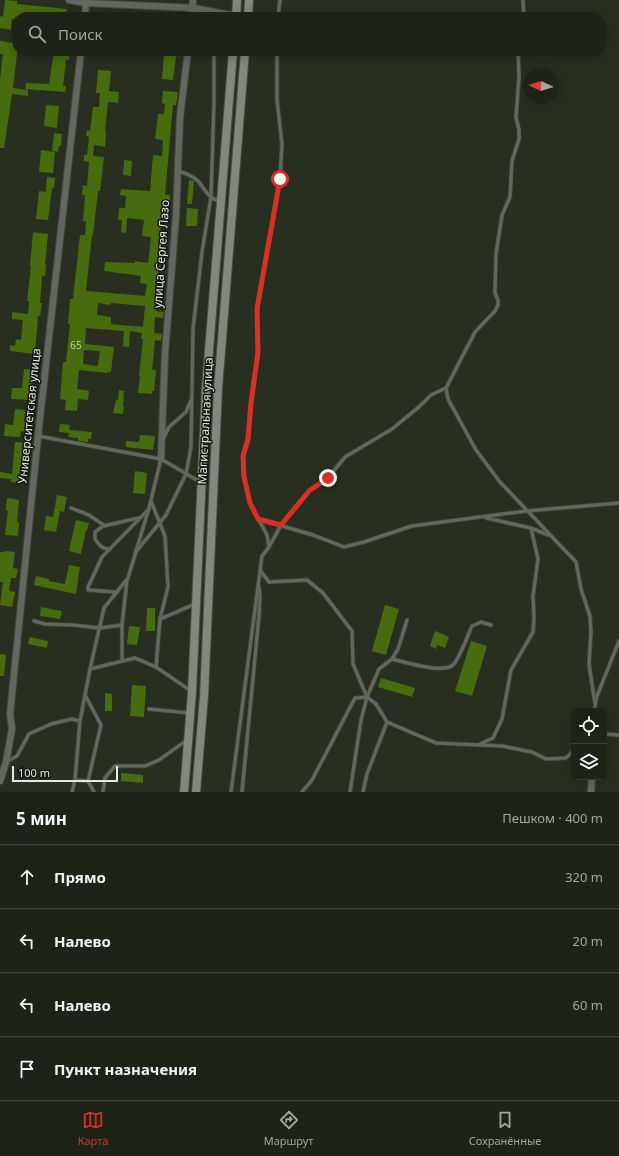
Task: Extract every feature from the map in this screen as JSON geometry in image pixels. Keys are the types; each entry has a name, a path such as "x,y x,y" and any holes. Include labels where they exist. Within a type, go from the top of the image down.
{"main road":[{"path":"236,12 237,0"},
{"path":"249,12 250,0"},
{"name":"Магистральная улица","path":"184,792 192,692 206,388 233,56"},
{"name":"Магистральная улица","path":"196,792 204,696 218,389 245,56"}],"street":[{"path":"69,0 193,8 214,12"},
{"path":"193,0 193,12"},
{"path":"85,12 86,1"},
{"name":"Университетская улица","path":"0,781 6,762 12,729 10,714 38,436 80,56"},
{"name":"улица Сергея Лазо","path":"161,459 165,354 176,216 180,117 187,56"},
{"path":"591,792 592,780"}],"lane":[{"path":"279,12 280,0"},
{"path":"523,0 524,12"},
{"path":"193,8 195,12"},
{"path":"135,553 166,515 186,474 191,447 193,329 202,252 211,197 214,56"},
{"path":"269,547 267,535 250,503 244,477 243,456 248,439 258,352 257,309 280,179 282,144 277,100 277,56"},
{"path":"231,792 262,556 269,547 281,525 309,491 328,478 345,457 392,429 431,395 446,388 475,332 495,311 498,305 498,300 494,293 497,247 502,215 510,197 512,161 519,139 519,130 516,117 519,77 518,56"},
{"path":"178,171 198,180 211,197 221,201"},
{"path":"446,388 448,399 476,450 500,482 526,512 576,562 581,589 590,616 589,664 595,704"},
{"path":"161,442 169,427 186,412 192,397"},
{"path":"38,436 161,459 194,479 202,481"},
{"path":"122,661 122,625 128,578 151,501 161,459"},
{"path":"151,501 165,536 168,587 160,619 156,667"},
{"path":"258,519 313,535 344,547 412,526 526,512 619,504"},
{"path":"71,508 89,515 105,526"},
{"path":"117,592 88,590 102,557 149,508"},
{"path":"481,517 501,520 531,528 550,536"},
{"path":"110,548 105,549 100,546 95,539 95,532 105,526 139,518"},
{"path":"478,744 493,738 502,719 511,670 533,632 533,596 538,559 531,528"},
{"path":"259,570 269,582 307,580 323,593 352,631 353,664 367,697 376,704 387,722 436,743 502,746 532,752 546,759 566,758 571,753"},
{"path":"72,792 75,780 80,721 104,608 128,578"},
{"path":"242,792 259,616 260,596 258,582"},
{"path":"160,619 196,603"},
{"path":"350,792 360,720 367,697 379,669 392,658 398,649 407,620"},
{"path":"34,621 45,624 100,628 122,625"},
{"path":"392,658 446,669 453,665 472,626 481,622 491,626"},
{"path":"594,708 597,696 619,641"},
{"path":"90,669 135,658 156,667 192,692"},
{"path":"85,695 101,725 88,780 94,792"},
{"path":"302,792 312,780 355,698 367,697"},
{"path":"149,709 190,713"},
{"path":"6,762 17,756 29,734 51,724 72,719 80,721"},
{"path":"363,792 367,774 387,722"},
{"path":"607,734 619,735"},
{"path":"103,792 105,778 115,766 145,766 160,760 189,739"},
{"path":"75,780 88,780"}],"building":[{"path":"5,0 17,1 17,4 67,9 67,12 12,12 11,30 0,28 0,16 3,17"},
{"path":"0,41 12,43 12,56 17,56 13,88 28,90 28,96 12,94 4,148 0,148 0,79 3,54 0,54"},
{"path":"53,56 69,56 69,60 66,60 63,86 66,86 65,92 25,89 26,83 49,84"},
{"path":"164,56 176,56 173,80 162,79"},
{"path":"98,70 111,71 109,91 119,92 118,103 108,102 105,147 94,145 93,156 104,157 100,191 98,191 92,235 86,291 145,296 147,284 140,283 141,276 104,271 105,262 135,263 135,261 148,263 151,237 142,236 144,220 127,218 126,233 121,232 122,220 118,220 119,208 125,208 126,196 120,195 121,189 150,191 153,155 162,156 163,140 155,139 158,114 164,114 165,104 162,103 163,91 178,92 176,105 173,105 165,195 170,195 169,207 163,206 159,240 161,240 155,305 157,306 156,311 164,312 163,318 155,317 154,333 162,334 161,341 155,340 152,370 156,370 154,391 152,391 152,394 138,393 143,339 141,339 142,333 130,331 129,347 123,346 124,331 86,328 85,344 114,347 111,372 79,370 77,389 89,391 88,400 78,399 77,411 65,410 66,400 60,399 63,362 66,362 70,324 68,324 70,299 73,299 80,235 85,235 86,221 83,221 85,195 82,195 83,185 87,186 89,162 84,161 84,155 87,155 89,137 86,136 87,130 90,131 93,107 99,107 100,93 96,93","holes":["98,303 110,305 111,303 145,306 143,327 111,324 111,317 97,315","84,350 100,351 98,366 83,364"]},
{"path":"46,105 59,106 57,128 44,126"},
{"path":"54,133 62,134 61,146 59,146 58,152 52,151"},
{"path":"41,150 55,152 53,173 39,172"},
{"path":"124,160 132,161 131,176 123,175"},
{"path":"47,177 55,178 54,188 52,188 48,220 36,219 39,191 46,192"},
{"path":"189,180 194,181 192,204 187,204"},
{"path":"187,208 198,209 197,226 186,226"},
{"path":"33,232 48,234 45,276 42,276 40,303 42,303 40,316 38,316 35,354 10,351 10,345 15,346 16,339 21,340 23,320 12,319 12,312 28,314 29,301 27,301"},
{"path":"24,369 33,370 31,400 11,399 12,388 22,388"},
{"path":"119,390 124,391 123,414 113,413 116,400 118,400"},
{"path":"15,409 25,410 24,422 30,422 29,432 21,431 20,437 4,436 5,424 13,425"},
{"path":"60,424 70,425 69,430 92,432 91,439 88,439 88,442 79,441 78,438 68,437 69,433 59,432"},
{"path":"140,435 155,436 153,450 126,447 126,441 139,442"},
{"path":"15,442 27,443 26,451 24,451 22,476 25,476 24,483 11,482 11,479 0,478 0,472 12,474"},
{"path":"135,471 147,473 145,494 133,493"},
{"path":"57,495 67,497 64,512 60,511 56,532 44,530 46,516 53,517"},
{"path":"7,498 19,500 17,522 19,522 18,536 5,535 8,511 6,510"},
{"path":"76,520 89,523 81,554 69,551"},
{"path":"0,552 15,552 13,568 18,569 16,578 11,578 9,591 15,592 12,607 0,605 3,582 0,582"},
{"path":"69,565 80,567 76,594 34,585 36,576 49,579 49,581 65,584"},
{"path":"385,605 399,609 386,655 372,651"},
{"path":"41,607 62,611 60,619 40,616"},
{"path":"147,608 155,608 155,631 146,631"},
{"path":"129,626 140,627 137,645 127,644"},
{"path":"435,631 449,637 445,648 437,645 436,649 430,646"},
{"path":"30,637 48,641 47,648 28,644"},
{"path":"471,641 487,646 472,696 455,691"},
{"path":"0,654 6,655 4,676 0,676"},
{"path":"381,678 415,688 412,697 378,687"},
{"path":"132,685 146,686 144,717 130,716"},
{"path":"105,693 112,694 112,711 105,711"},
{"path":"121,773 143,775 143,783 121,781"}],"route":[{"path":"280,179 257,309 258,352 248,439 243,456 244,477 250,503 258,519 281,525 309,491 328,478"}]}
